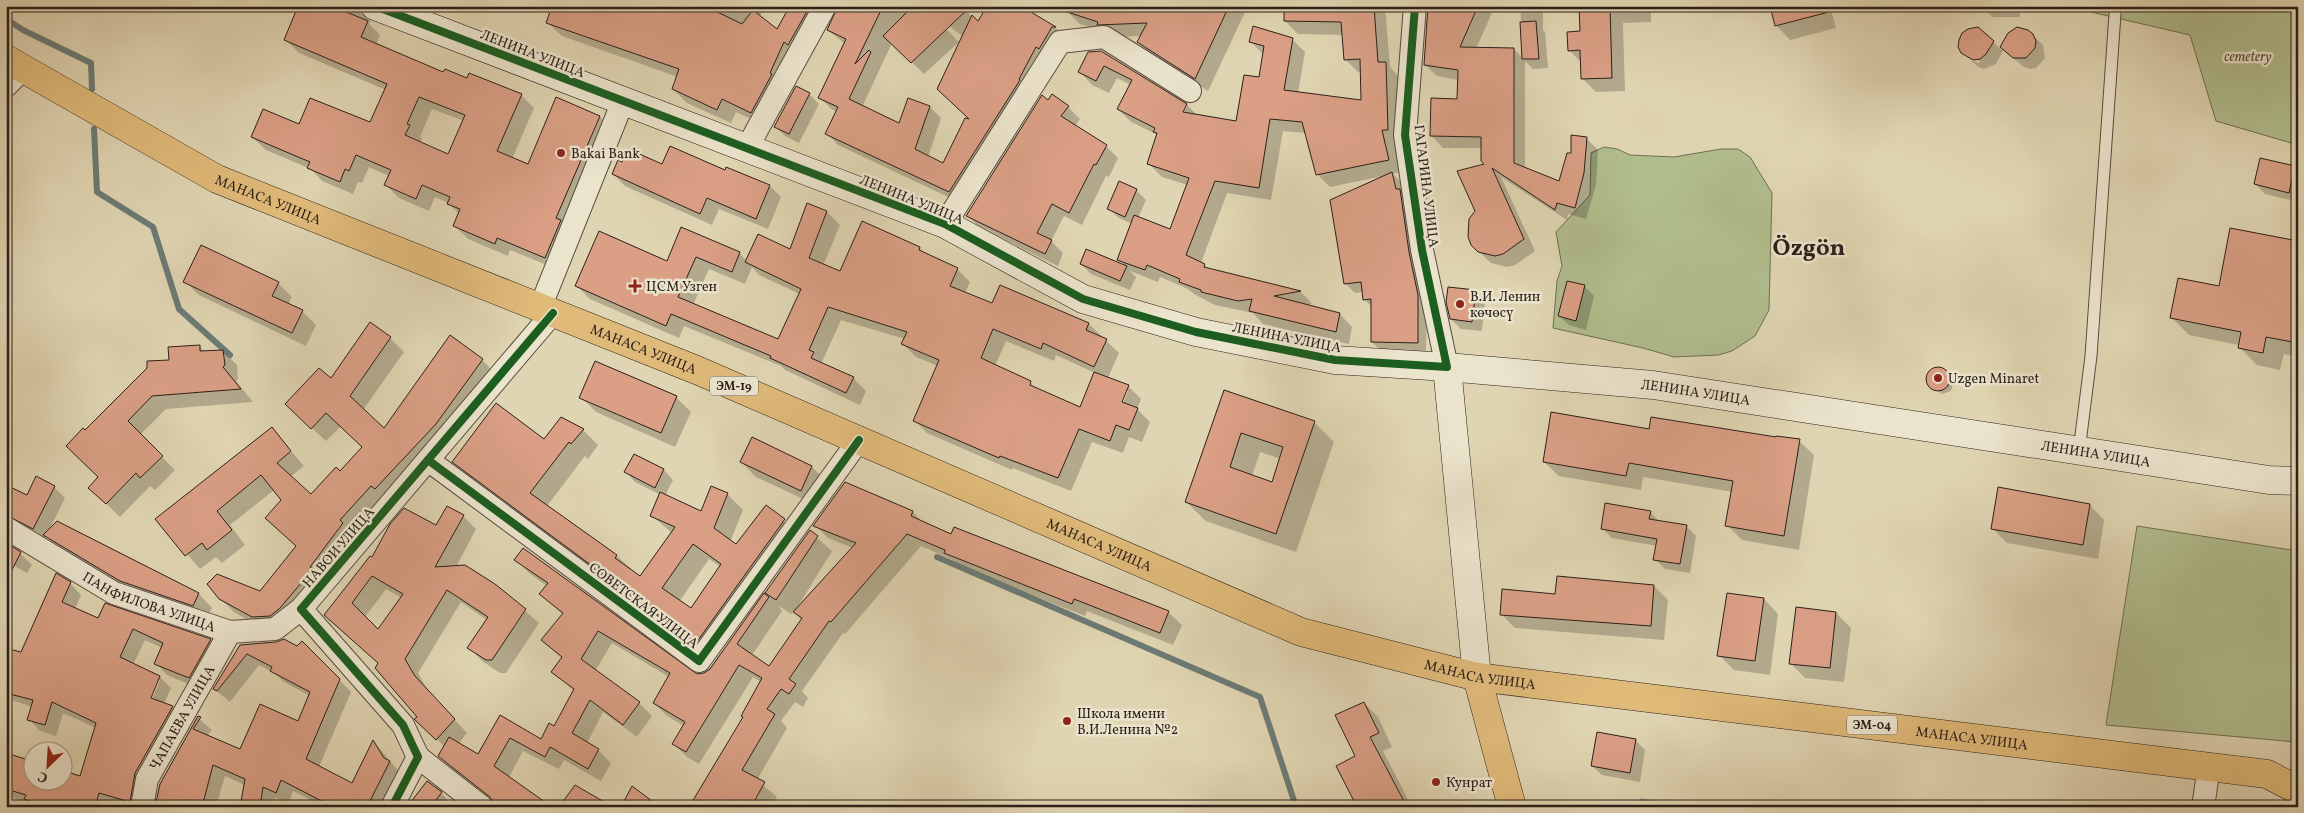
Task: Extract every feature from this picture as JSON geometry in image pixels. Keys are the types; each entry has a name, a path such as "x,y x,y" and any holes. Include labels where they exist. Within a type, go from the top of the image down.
{"main road":[{"name":"ЛЕНИНА УЛИЦА","path":"375,6 945,224 1083,298 1196,332 1335,360 1448,367 1653,385 2269,480 2298,482"},
{"name":"МАНАСА УЛИЦА","path":"12,71 217,179 699,371 1301,632 1477,677 2267,774 2298,767"},
{"path":"1448,367 1477,677 1512,807"},
{"name":"МАНАСА УЛИЦА","path":"2267,774 2298,790"}],"street":[{"path":"747,148 825,6"},
{"name":"ГАГАРИНА УЛИЦА","path":"1415,6 1405,135 1422,250 1448,367"},
{"path":"945,224 1060,42 1104,37 1190,91"},
{"name":"НАВОИ УЛИЦА","path":"301,609 428,460 547,310 623,101"},
{"name":"СОВЕТСКАЯ УЛИЦА","path":"428,460 698,661 859,440"},
{"name":"ПАНФИЛОВА УЛИЦА","path":"6,528 114,592 230,632 275,629 301,609"},
{"path":"301,609 403,725 418,757 482,807"},
{"name":"ЧАПАЕВА УЛИЦА","path":"142,807 148,779 230,632"},
{"path":"392,807 418,757"},
{"path":"2203,807 2209,767"}],"lane":[{"path":"2079,451 2091,356 2115,14"}],"green space":[{"name":"cemetery","path":"2065,6 2298,6 2298,145 2216,121 2190,35"},
{"path":"1604,147 1617,149 1630,155 1674,157 1721,149 1738,149 1750,157 1772,193 1769,310 1755,336 1732,351 1718,355 1674,357 1643,348 1553,328 1557,281 1562,266 1556,232 1590,195 1591,153"},
{"path":"2137,526 2298,551 2298,727 2296,742 2106,725"}],"building":[{"path":"298,6 332,6 368,21 361,37 443,72 445,69 467,78 469,73 522,94 497,151 528,164 556,97 600,116 556,218 561,220 545,258 497,238 495,244 453,226 460,209 447,204 450,197 422,185 416,199 384,185 391,170 356,155 349,171 345,169 340,182 307,168 310,162 251,137 263,109 299,124 310,98 370,122 387,84 284,40","holes":["419,97 465,115 448,154 405,135 410,125 407,124"]},
{"path":"552,6 705,6 742,24 753,10 777,29 787,11 776,6 810,6 788,45 784,42 770,73 772,74 751,113 722,99 717,110 672,89 679,69 546,23"},
{"path":"838,6 883,6 855,64 869,50 871,52 849,99 899,123 908,98 930,106 915,149 943,163 965,118 969,119 937,89 972,15 978,21 987,6 1021,6 1056,27 1052,27 1039,49 1036,47 1020,80 949,192 825,134 838,107 818,98 846,39 827,30"},
{"path":"913,6 971,6 911,63 883,36"},
{"path":"1061,6 1229,6 1195,79 1137,42 1147,23 1097,25 1098,22 1061,10"},
{"path":"1284,6 1374,6 1378,62 1386,62 1388,130 1382,130 1389,160 1316,175 1302,122 1270,119 1259,188 1215,181 1186,255 1205,264 1204,267 1301,291 1274,296 1340,313 1336,332 1249,311 1252,299 1238,301 1201,292 1201,290 1179,282 1180,279 1147,265 1145,270 1117,260 1134,215 1170,229 1189,178 1147,164 1157,133 1153,132 1155,128 1117,109 1132,80 1104,66 1096,81 1078,72 1088,52 1101,51 1187,104 1183,112 1236,121 1244,75 1259,77 1264,46 1249,42 1253,26 1293,38 1284,90 1361,100 1360,59 1344,60 1341,22 1284,21"},
{"path":"1428,6 1478,6 1460,47 1514,48 1514,163 1559,181 1567,153 1571,153 1571,135 1587,137 1584,173 1575,208 1557,203 1555,210 1492,168 1524,239 1503,254 1495,256 1478,252 1471,245 1468,237 1469,219 1475,211 1457,171 1484,164 1481,161 1481,137 1430,136 1431,98 1457,99 1458,70 1424,65"},
{"path":"1579,6 1610,6 1612,78 1581,79 1580,50 1568,51 1567,32 1580,31"},
{"path":"1770,6 1829,6 1829,12 1775,26"},
{"path":"1536,21 1539,59 1522,59 1520,22"},
{"path":"1978,27 1994,41 1986,54 1980,59 1973,60 1961,53 1958,47 1959,40 1962,33 1968,29"},
{"path":"2017,27 2028,30 2033,34 2036,41 2035,48 2026,58 2013,58 2000,47 2008,33"},
{"path":"796,86 810,93 789,134 774,127"},
{"path":"1052,94 1069,106 1061,116 1107,145 1096,165 1094,164 1069,213 1052,204 1037,233 1052,240 1045,254 966,216 1042,95 1048,100"},
{"path":"670,146 725,170 726,167 770,185 756,219 707,198 700,214 612,174 618,160 622,162 628,149 662,164"},
{"path":"2260,158 2295,166 2289,193 2254,184"},
{"path":"1392,172 1396,189 1400,189 1409,252 1418,295 1418,343 1371,342 1371,299 1363,300 1361,282 1344,284 1330,200"},
{"path":"1119,181 1137,189 1125,217 1107,209"},
{"path":"807,203 827,211 809,258 840,271 862,221 920,247 919,250 958,268 950,286 992,303 1000,285 1089,323 1086,330 1107,339 1094,367 1043,343 1041,349 993,329 981,358 1031,381 1030,385 1080,407 1094,372 1129,385 1122,402 1138,408 1129,430 1116,425 1110,441 1079,429 1058,478 1000,456 999,458 913,421 939,360 901,344 907,332 828,307 809,350 814,352 811,358 854,377 846,393 770,358 771,356 671,314 666,326 575,286 599,231 667,261 681,227 740,252 732,272 696,257 678,297 778,339 801,289 745,262 758,234 790,249"},
{"path":"2230,228 2298,241 2298,343 2266,337 2263,353 2238,348 2241,332 2170,318 2178,278 2219,286"},
{"path":"201,245 279,282 272,296 303,310 292,333 183,282"},
{"path":"1086,249 1127,266 1120,281 1080,264"},
{"path":"1567,281 1585,285 1576,321 1558,316"},
{"name":"В.И. Ленин көчөсү","path":"1448,287 1476,290 1472,322 1450,319 1446,302"},
{"path":"370,322 391,337 350,396 384,428 450,335 483,359 436,424 375,489 371,486 340,520 343,523 310,567 313,569 280,608 270,616 252,617 219,599 207,584 217,574 260,591 296,546 265,518 281,500 261,475 217,511 232,530 207,550 202,543 185,556 155,519 272,427 291,451 277,463 311,494 336,467 340,471 362,447 326,413 311,429 285,404 319,368 331,378"},
{"path":"200,345 200,351 223,350 225,365 223,367 241,389 152,396 128,421 163,456 140,478 136,473 106,504 88,488 98,477 66,446 83,428 85,430 147,368 147,361 169,360 168,347"},
{"path":"595,361 677,396 661,433 579,398"},
{"name":"Uzgen Minaret","path":"1938,367 1943,368 1949,374 1949,384 1943,390 1938,391 1933,390 1927,384 1926,379 1927,374 1933,368"},
{"path":"1224,390 1315,421 1276,534 1185,502","holes":["1241,433 1283,447 1272,482 1230,467"]},
{"path":"496,403 544,439 561,417 584,429 571,444 569,442 530,493 617,555 615,558 640,576 675,527 650,516 660,492 701,511 711,486 728,493 714,528 736,544 766,505 785,519 696,643 452,462","holes":["693,544 721,564 691,608 662,588"]},
{"path":"1551,412 1649,429 1651,417 1776,437 1800,439 1784,536 1725,526 1733,481 1629,463 1626,476 1543,462"},
{"path":"752,437 812,466 801,491 740,462"},
{"path":"634,454 664,469 655,488 624,472"},
{"path":"36,476 55,486 33,529 6,515 6,485 27,495"},
{"path":"845,482 913,511 911,516 951,534 954,527 1169,611 1160,633 1074,599 1072,604 944,553 945,550 907,534 831,622 829,621 789,679 796,684 789,694 781,689 767,709 775,714 742,770 765,782 751,807 689,807 743,717 741,716 762,678 739,665 686,752 672,744 685,722 653,703 670,673 598,631 581,659 640,702 623,725 590,700 572,733 599,749 588,769 550,747 545,757 510,738 494,766 552,807 495,807 490,797 438,756 449,737 478,754 500,715 541,739 549,723 554,726 574,689 551,672 562,657 541,640 563,613 539,594 548,583 514,560 523,548 697,674 704,673 710,669 764,593 769,597 737,644 769,666 802,618 793,612 856,543 813,526"},
{"path":"1998,487 2090,504 2083,545 1991,529"},
{"path":"1605,503 1651,511 1649,519 1687,525 1680,564 1653,560 1657,539 1601,529"},
{"path":"447,506 464,515 435,567 465,565 495,584 526,609 492,660 486,660 467,648 488,617 447,590 405,659 415,676 455,719 436,740 414,719 417,717 375,668 378,663 324,615 370,556 372,557 390,524 404,508 436,525","holes":["372,576 403,594 378,629 352,603"]},
{"path":"57,521 199,593 193,606 120,581 43,535"},
{"path":"810,530 818,536 776,600 765,593"},
{"path":"6,543 21,552 6,582"},
{"path":"56,573 71,582 62,602 98,618 105,603 211,639 189,678 154,664 163,643 133,629 120,657 160,676 151,698 173,706 135,773 130,802 99,793 95,807 45,807 24,799 26,795 6,789 6,753 22,758 22,790 72,790 72,773 80,776 96,723 52,702 45,725 27,720 33,700 6,693 6,657 9,649 21,652"},
{"path":"1557,576 1654,585 1651,626 1500,615 1502,589 1555,594"},
{"path":"1727,593 1764,598 1755,661 1717,656"},
{"path":"1796,607 1836,612 1830,668 1789,664"},
{"path":"284,639 297,646 302,641 340,679 306,759 352,783 373,740 384,758 390,761 367,807 333,807 281,780 276,793 263,787 260,807 240,807 245,779 213,765 202,807 155,807 160,784 198,716 201,717 193,729 240,749 260,704 298,721 310,692 270,671 272,667 247,654 217,691 213,689 240,645 276,642"},
{"path":"1364,702 1379,733 1370,737 1407,807 1357,807 1336,766 1355,756 1335,715"},
{"path":"1597,732 1636,739 1630,773 1591,766"},
{"path":"427,781 442,792 431,807 407,807"},
{"path":"575,785 613,807 559,807"},
{"path":"632,786 660,807 621,807"}],"waterway":[{"path":"6,19 23,30 91,63 92,89"},
{"path":"94,129 97,192 153,227 179,309 230,355"},
{"path":"937,557 1260,697 1296,807"}],"cycle path":[{"path":"375,6 945,224 1083,299 1196,332 1335,360 1447,367 1422,250 1405,135 1415,6"},
{"path":"392,807 418,757 403,725 301,609 553,313"},
{"path":"428,460 699,661 859,440"}],"place":[{"name":"Bakai Bank","path":"561,153"},
{"name":"ЦСМ Узген","path":"635,286"},
{"name":"В.И. Ленин көчөсү","path":"1460,304"},
{"name":"Uzgen Minaret","path":"1938,378"},
{"name":"Школа имени В.И.Ленина №2","path":"1067,721"},
{"name":"Кунрат","path":"1436,782"}],"district":[{"name":"Özgön","path":"1809,247"}]}
